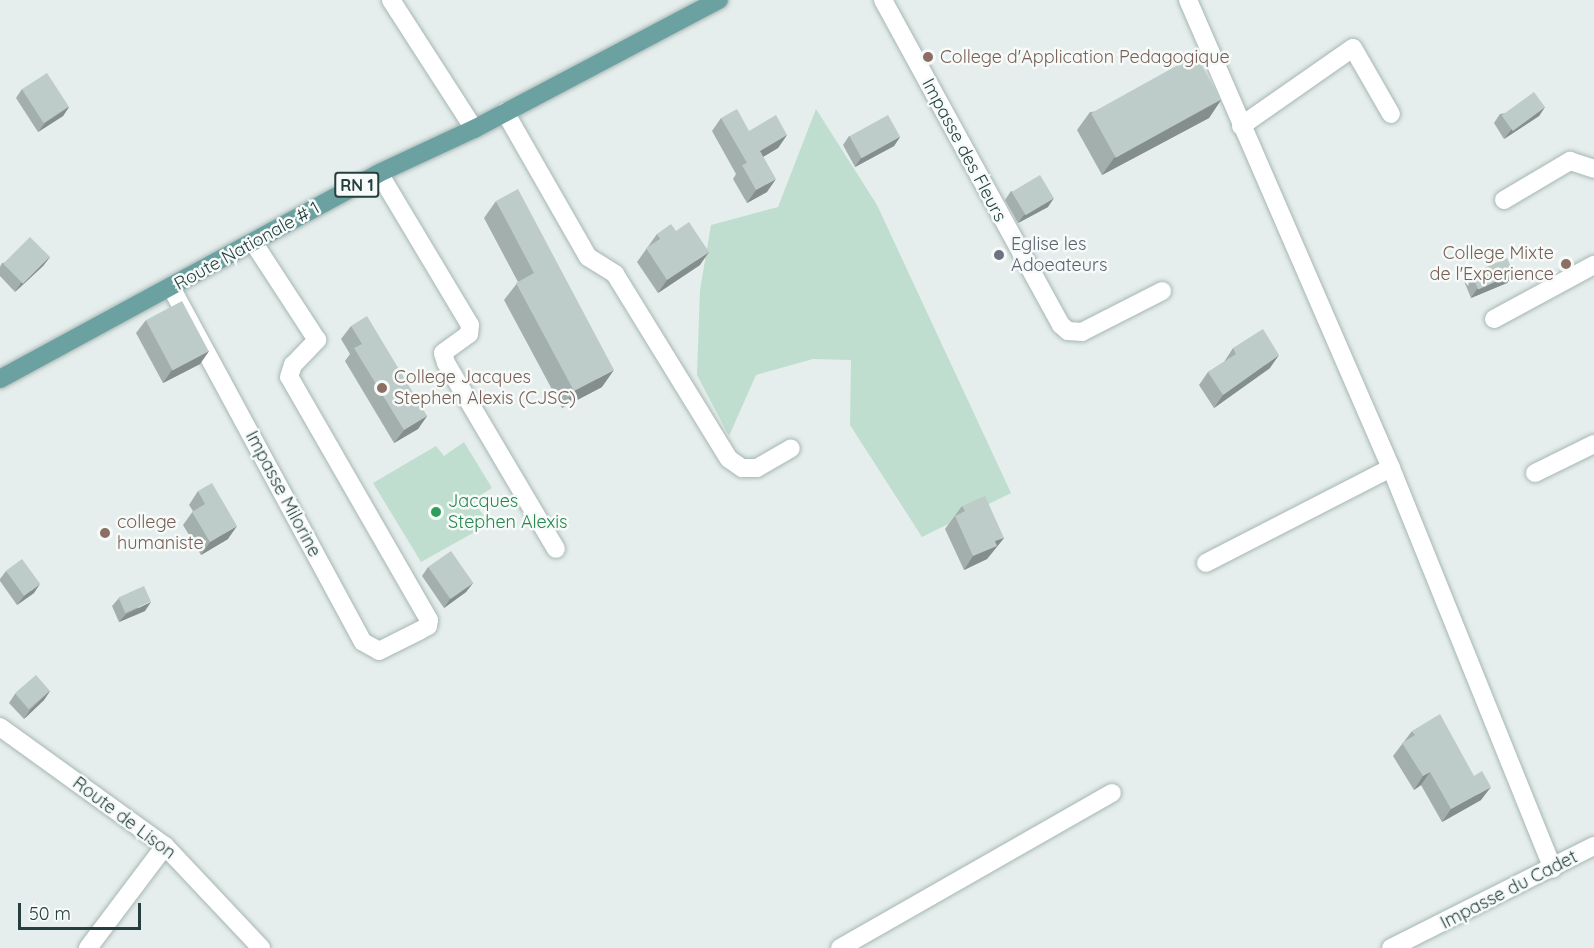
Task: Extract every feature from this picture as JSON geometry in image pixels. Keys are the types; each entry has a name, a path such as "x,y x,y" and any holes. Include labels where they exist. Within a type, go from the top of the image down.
{"main road":[{"name":"Route Nationale # 1","path":"0,379 171,289 379,173 474,129 719,0"}],"street":[{"path":"391,0 474,129"},
{"name":"Impasse des Fleurs","path":"883,0 1061,325 1068,331 1082,332 1162,291"},
{"path":"1188,0 1391,468 1552,869"},
{"path":"1241,126 1353,48 1391,114"},
{"path":"505,111 588,257 615,274 729,459 742,468 757,468 791,448"},
{"path":"1504,200 1570,161 1594,169"},
{"path":"379,173 470,325 469,334 443,353 446,363 556,549"},
{"name":"Impasse Milorine","path":"171,289 363,642 379,651 428,626 429,620 289,377 293,365 317,340 253,242"},
{"path":"1494,319 1594,265"},
{"path":"1535,473 1594,444"},
{"path":"1206,563 1391,468"},
{"name":"Route de Lison","path":"0,726 165,846 261,948"},
{"path":"840,948 1112,793"},
{"path":"88,948 165,846"},
{"name":"Impasse du Cadet","path":"1391,948 1594,846"}],"green space":[{"path":"816,109 877,205 1011,493 922,537 850,425 851,360 813,359 756,375 729,436 697,375 700,290 711,225 778,207"},
{"name":"Jacques Stephen Alexis","path":"464,442 492,488 473,500 489,524 421,562 373,483 436,446 444,456"}],"building":[{"path":"1196,55 1221,100 1116,158 1091,113"},
{"path":"47,73 69,107 44,123 22,89"},
{"path":"1534,92 1545,107 1513,131 1502,116"},
{"path":"737,109 749,131 776,115 787,135 760,151 776,179 756,190 742,165 747,163 721,118"},
{"path":"888,115 900,137 862,158 850,136"},
{"path":"1040,175 1054,198 1026,215 1012,192"},
{"path":"518,189 614,370 574,391 516,283 534,273 496,201"},
{"path":"689,222 709,252 667,280 646,248 660,239 657,234 671,224 676,231"},
{"path":"30,237 50,257 23,284 3,264"},
{"path":"1507,258 1514,274 1478,289 1471,274"},
{"path":"182,301 209,351 173,371 146,320"},
{"path":"367,316 427,416 404,430 354,348 362,344 351,326"},
{"path":"1263,329 1279,355 1223,395 1208,372 1236,354 1233,348"},
{"path":"212,483 237,526 210,542 192,512 205,504 198,491"},
{"path":"985,496 1004,538 995,541 997,546 973,556 955,516 965,511 962,506"},
{"path":"451,551 473,583 450,599 428,567"},
{"path":"22,559 40,584 24,596 6,571"},
{"path":"144,586 151,602 125,613 118,597"},
{"path":"36,675 50,691 29,709 15,693"},
{"path":"1440,714 1474,776 1482,771 1491,787 1451,809 1430,772 1423,776 1402,743 1415,735 1412,731"}],"place":[{"name":"College d'Application Pedagogique","path":"928,57"},
{"name":"Eglise les Adoeateurs","path":"999,255"},
{"name":"College Mixte de l'Experience","path":"1566,264"},
{"name":"College Jacques Stephen Alexis (CJSC)","path":"382,388"},
{"name":"Jacques Stephen Alexis","path":"436,512"},
{"name":"college humaniste","path":"105,533"}]}
